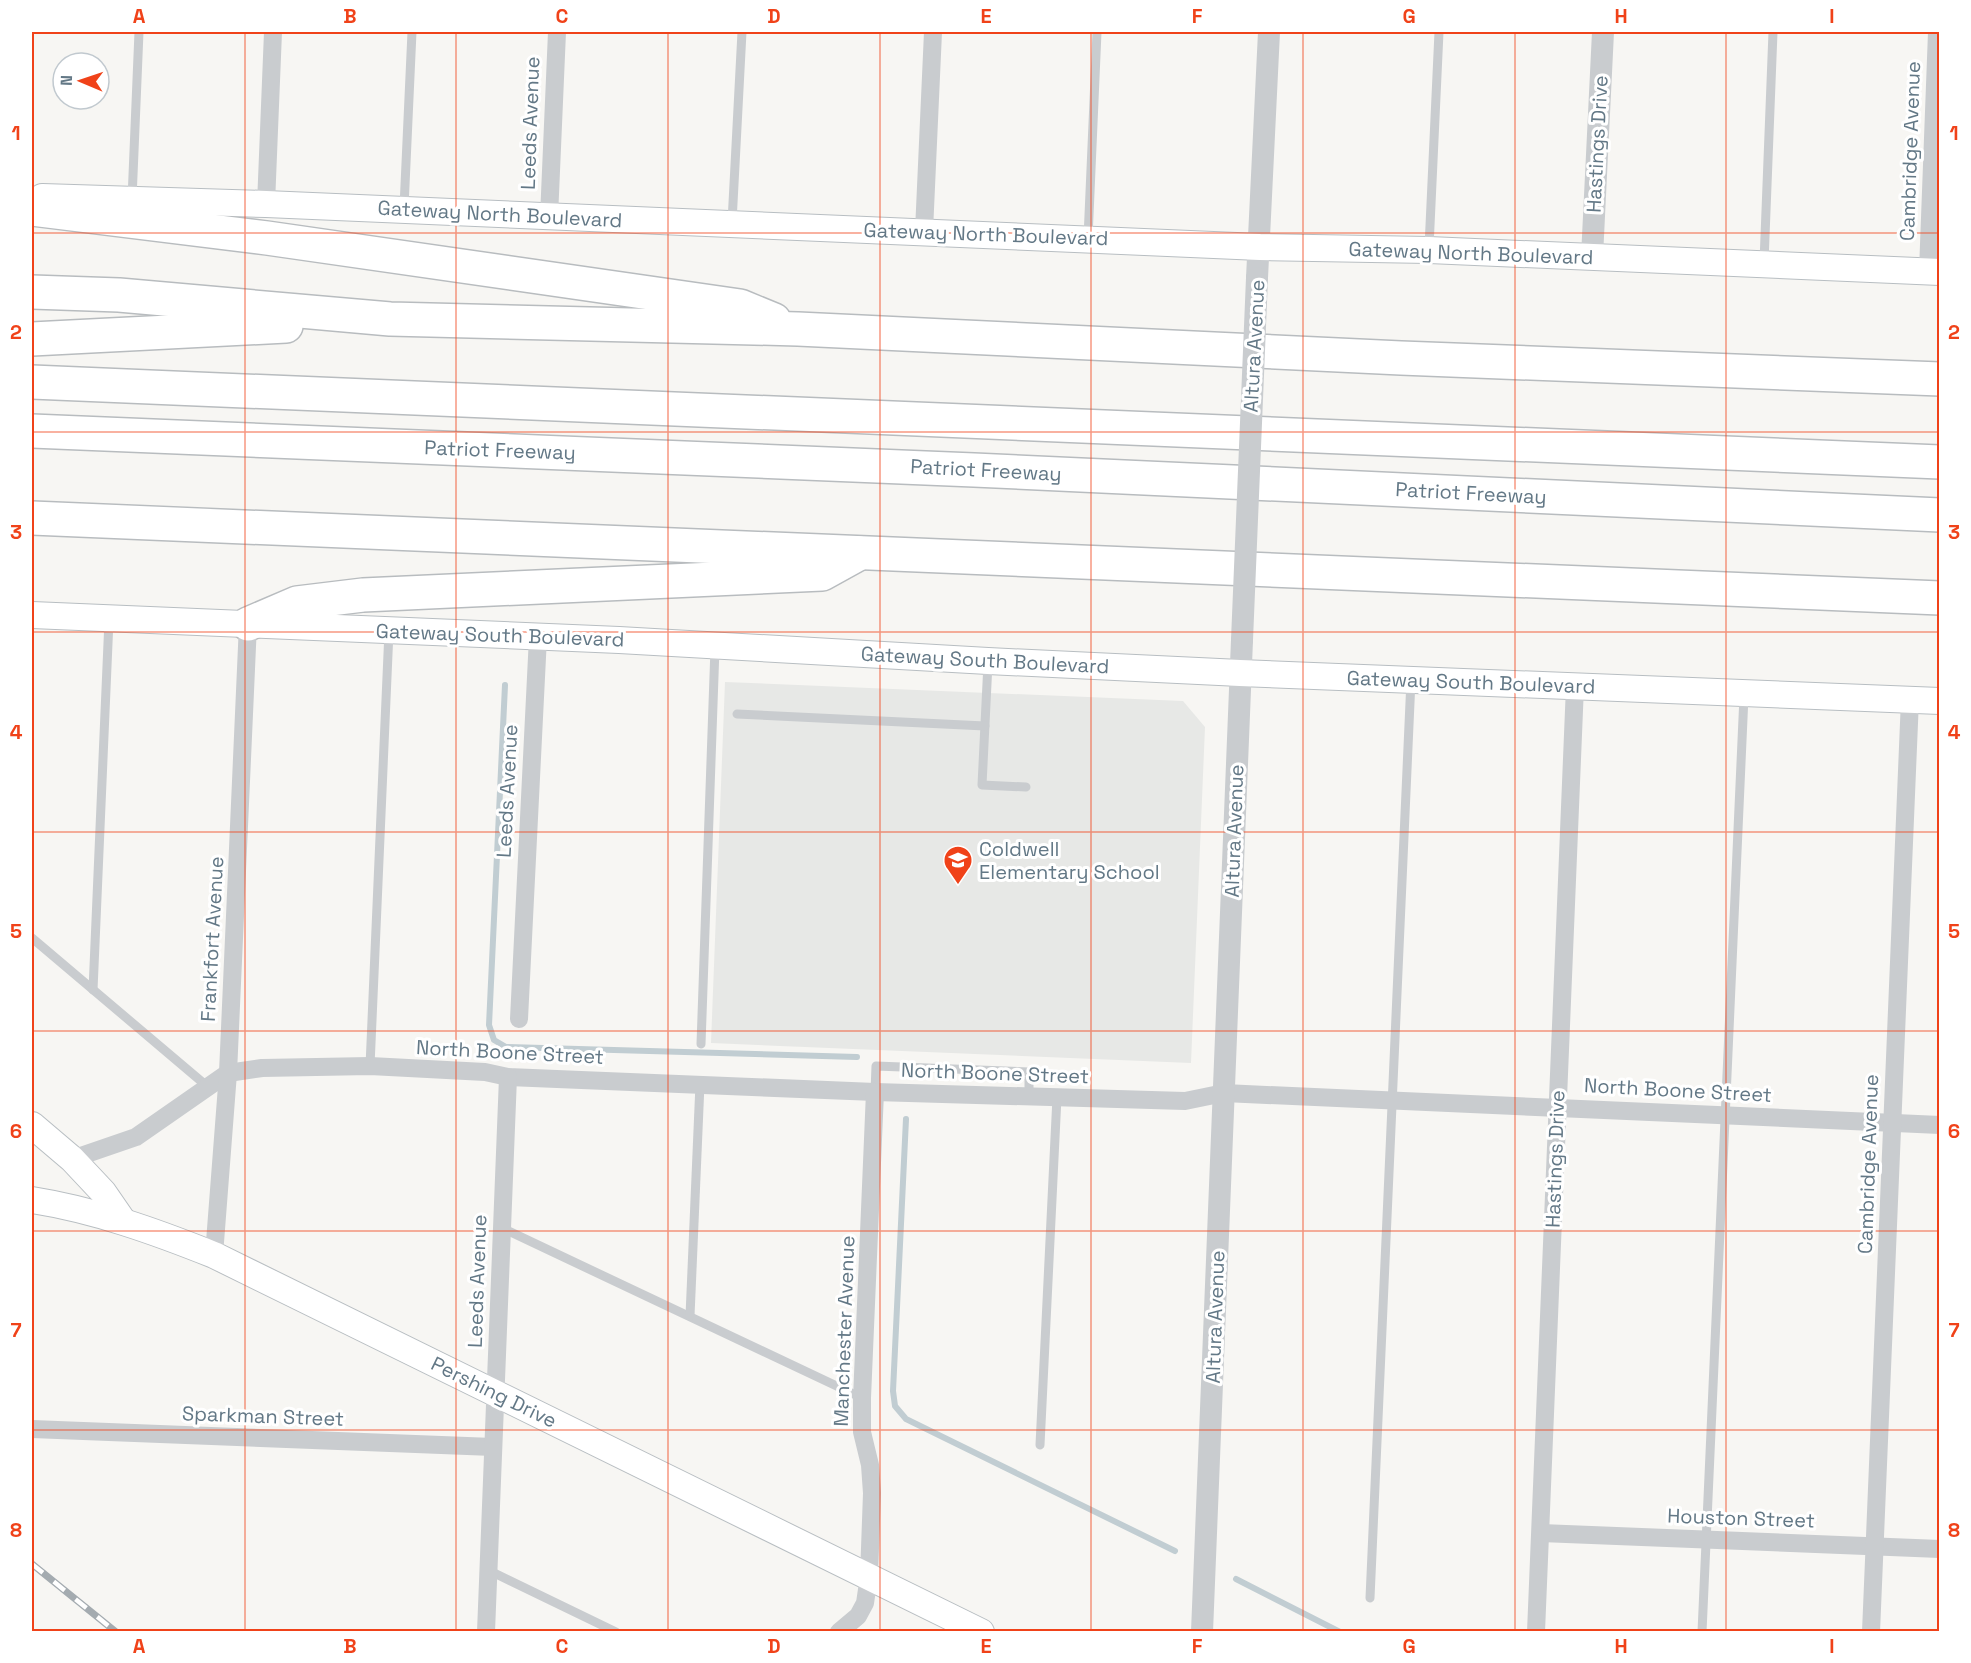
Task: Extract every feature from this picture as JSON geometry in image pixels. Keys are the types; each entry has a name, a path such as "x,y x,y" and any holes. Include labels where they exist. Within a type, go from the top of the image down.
{"highway":[{"path":"32,209 290,241 740,306 798,330"},
{"path":"32,292 119,295 390,320 798,330 1940,380"},
{"path":"32,339 221,331 390,320"},
{"path":"32,382 1940,462"},
{"name":"Patriot Freeway","path":"32,431 974,470 1940,515"},
{"path":"32,518 1940,598"},
{"path":"248,624 297,603 363,595 822,574 860,553"}],"main road":[{"name":"Gateway North Boulevard","path":"32,197 266,204 1260,247 1429,250 1934,272"},
{"name":"Gateway South Boulevard","path":"32,615 537,637 1240,673 1940,701"},
{"path":"32,1125 72,1159 103,1192 123,1221"},
{"name":"Pershing Drive","path":"32,1200 123,1221 213,1255 981,1632"}],"street":[{"path":"266,204 273,32"},
{"name":"Leeds Avenue","path":"549,217 557,32"},
{"path":"924,231 933,32"},
{"name":"Altura Avenue","path":"1202,1632 1240,673 1269,32"},
{"name":"Hastings Drive","path":"1592,257 1603,32"},
{"name":"Cambridge Avenue","path":"1934,272 1937,32"},
{"name":"Frankfort Avenue","path":"213,1255 228,1073 248,624"},
{"name":"Leeds Avenue","path":"519,1020 537,637"},
{"name":"Hastings Drive","path":"1536,1632 1575,686"},
{"name":"Cambridge Avenue","path":"1871,1632 1910,699"},
{"name":"North Boone Street","path":"72,1159 136,1137 228,1073 261,1068 370,1066 485,1072 508,1077 875,1092 1185,1101 1224,1093 1940,1125"},
{"name":"Leeds Avenue","path":"486,1632 508,1077"},
{"name":"Manchester Avenue","path":"839,1632 858,1616 865,1604 869,1576 872,1493 870,1465 862,1432 862,1398 875,1092"},
{"name":"Sparkman Street","path":"32,1429 493,1448"},
{"name":"Houston Street","path":"1541,1533 1940,1549"}],"lane":[{"path":"132,199 139,32"},
{"path":"404,210 412,32"},
{"path":"732,225 742,32"},
{"path":"1088,238 1097,32"},
{"path":"1429,250 1439,32"},
{"path":"1764,265 1773,32"},
{"path":"93,990 109,619"},
{"path":"370,1066 389,630"},
{"path":"701,1044 716,646"},
{"path":"988,661 982,785 1026,787"},
{"path":"1370,1598 1411,680"},
{"path":"1702,1632 1744,693"},
{"path":"737,714 986,726"},
{"path":"32,938 208,1087"},
{"path":"875,1092 876,1066 1029,1072 1029,1096"},
{"path":"690,1316 700,1084"},
{"path":"1040,1445 1057,1097"},
{"path":"502,1228 862,1398"},
{"path":"488,1570 616,1632"}],"shaded area":[{"name":"Coldwell Elementary School","path":"725,682 1183,701 1205,727 1191,1063 711,1043"}],"waterway":[{"path":"505,685 489,1025 494,1040 506,1047 857,1057"},
{"path":"906,1119 893,1391 895,1406 906,1419 1175,1551"},
{"path":"1236,1579 1340,1632"}],"railway":[{"path":"32,1564 116,1632"}],"place":[{"name":"Coldwell Elementary School","path":"958,886"}]}
